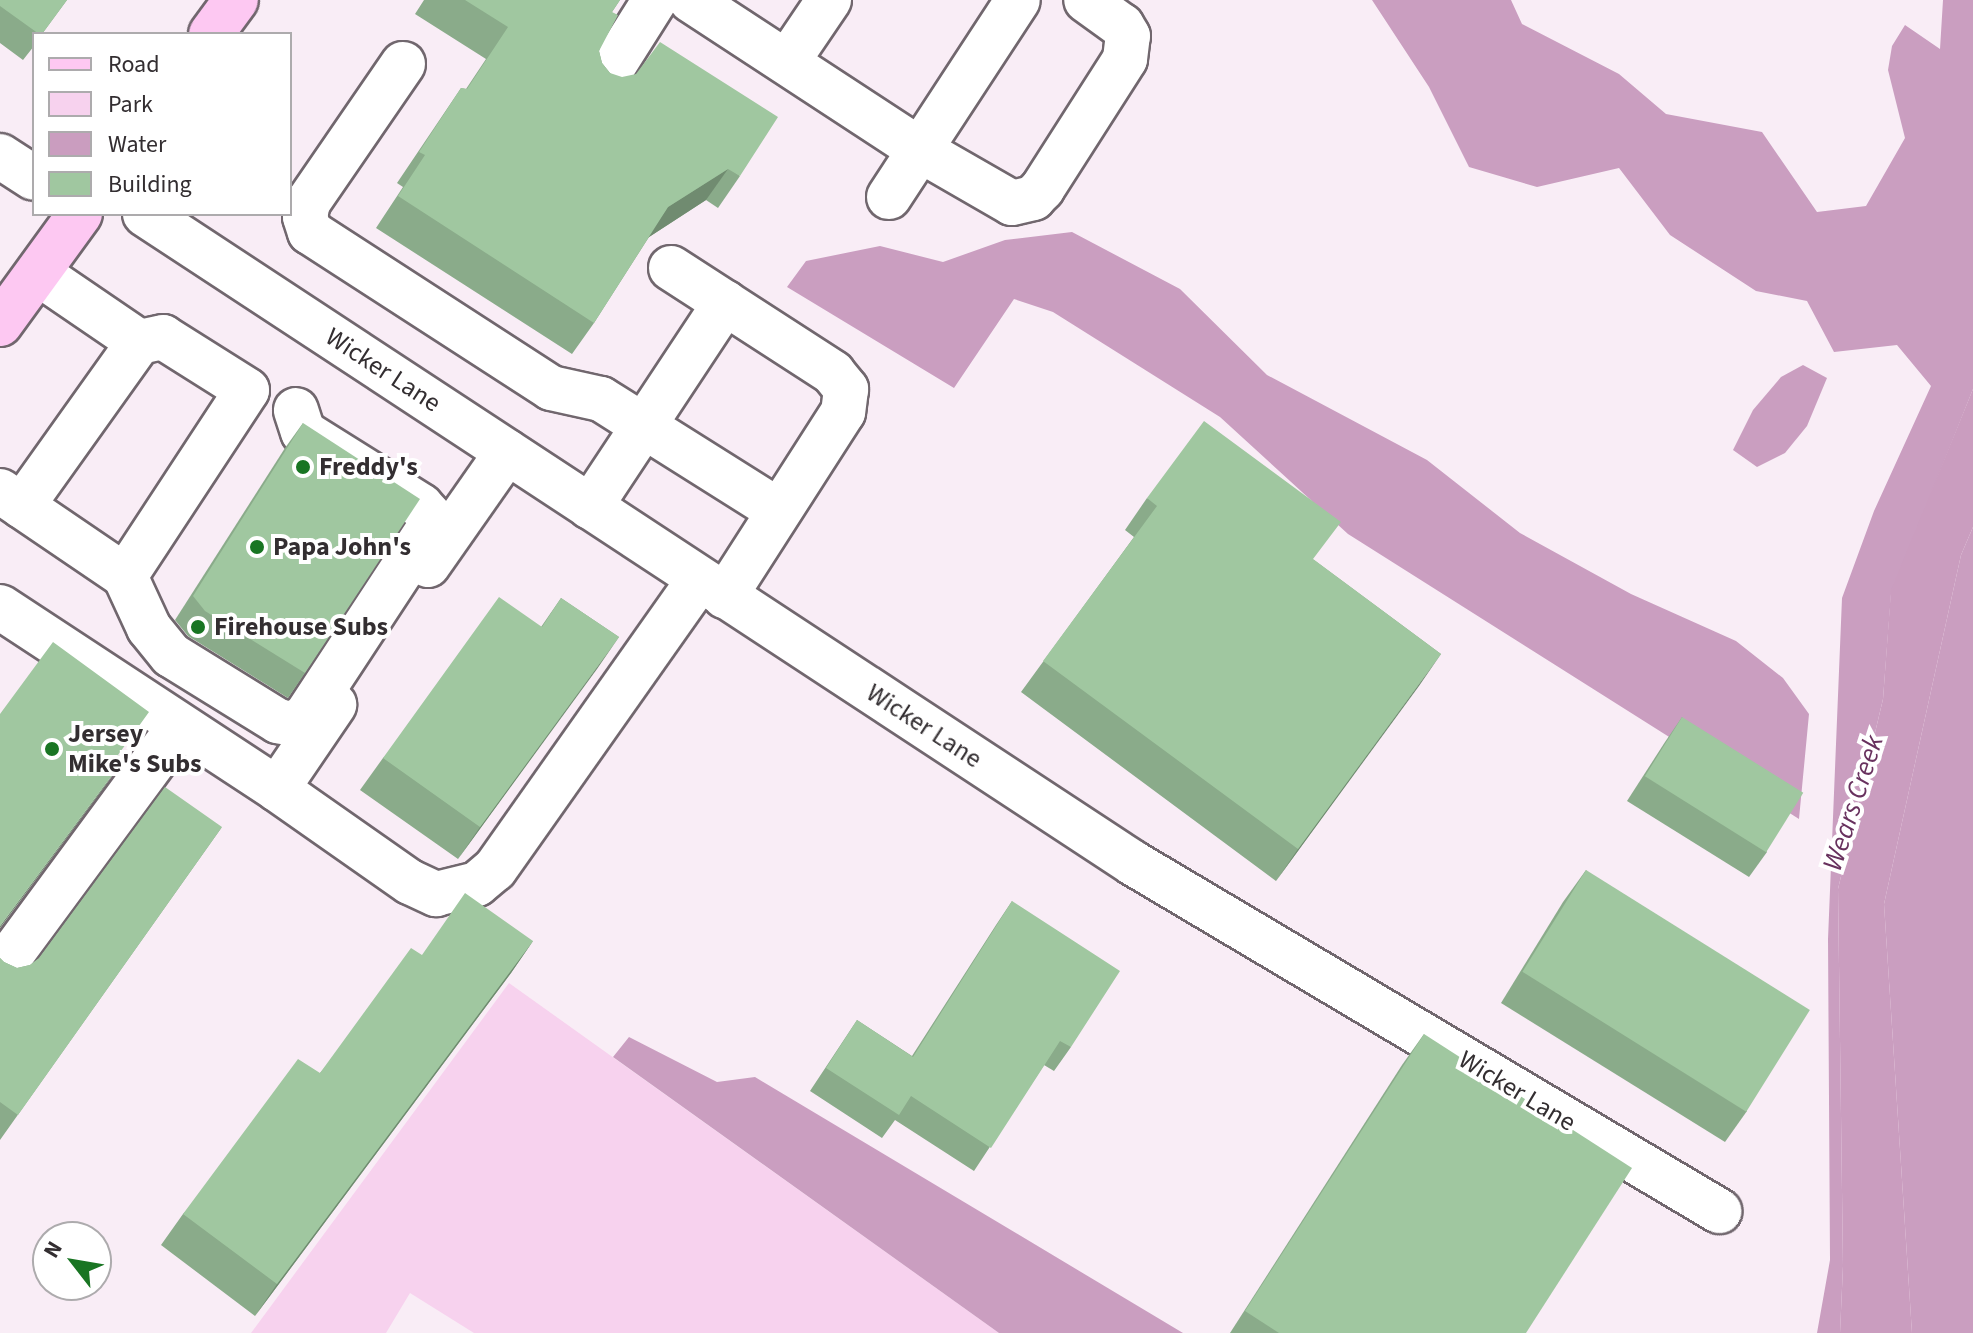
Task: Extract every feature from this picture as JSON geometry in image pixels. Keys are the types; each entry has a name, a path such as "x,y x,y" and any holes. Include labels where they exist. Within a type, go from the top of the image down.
{"main road":[{"path":"212,32 236,0"},
{"path":"14,297 78,216"}],"street":[{"path":"602,84 655,0"},
{"path":"691,0 920,150 1001,200 1012,203 1033,198 1125,59 1129,47 1128,36 1122,26 1086,0"},
{"path":"787,62 829,0"},
{"path":"889,197 1018,0"},
{"path":"403,64 304,179 308,202 305,217 310,232 551,388 601,399 779,511"},
{"path":"0,156 32,177"},
{"name":"Wicker Lane","path":"148,216 1133,863 1719,1211"},
{"path":"0,607 277,789 410,882 436,894 477,884 495,869 712,588 779,511 843,412 846,389 833,373 671,268"},
{"path":"14,297 139,342 163,337 247,390 271,394 461,516"},
{"path":"590,507 725,303"},
{"path":"139,342 11,498 125,576 149,628 171,655 278,721 292,724 305,717 430,527 429,515 421,506 303,432 296,410"},
{"path":"125,576 247,390"},
{"path":"277,789 507,452"},
{"path":"0,970 180,726"}],"green space":[{"path":"509,983 999,1333 474,1333 410,1293 386,1333 251,1333"}],"shaded area":[{"path":"1372,0 1511,0 1522,24 1619,74 1666,114 1762,132 1817,212 1866,206 1905,138 1888,70 1892,46 1905,25 1940,49 1943,0 1973,0 1973,389 1891,594 1883,699 1838,889 1843,1266 1840,1333 1817,1333 1830,1260 1828,939 1842,598 1874,511 1931,386 1897,345 1834,352 1807,301 1756,291 1670,235 1619,168 1537,187 1469,167 1429,87"},
{"path":"1072,232 1180,289 1267,375 1427,460 1520,533 1631,594 1736,641 1783,678 1809,714 1799,819 1348,534 1220,417 1053,312 1014,299 954,388 787,287 806,261 880,246 943,262 1005,240"},
{"path":"1803,365 1827,378 1807,426 1785,453 1757,467 1733,450 1753,410 1781,377"},
{"path":"1973,527 1973,1333 1912,1333 1884,904 1961,555"},
{"path":"629,1037 717,1082 755,1077 1183,1333 999,1333 613,1057"}],"water":[{"path":"1973,389 1973,527 1961,555 1884,904 1912,1333 1840,1333 1843,1266 1838,889 1883,699 1891,590"}],"building":[{"path":"0,0 67,0 43,32 36,32 0,6"},
{"path":"465,0 620,0 612,12 618,15 599,51 602,63 610,73 622,77 636,74 660,42 778,117 740,176 728,169 668,207 594,323 398,196 425,155 419,152 461,88 467,89 508,27"},
{"path":"1204,421 1341,522 1313,559 1441,654 1298,849 1043,661 1157,506 1147,498"},
{"path":"303,423 420,499 305,673 205,611 193,596"},
{"path":"499,597 542,627 561,598 619,637 480,827 383,758"},
{"path":"53,642 149,712 118,755 124,759 0,926 0,714"},
{"path":"1682,717 1803,793 1766,852 1645,776"},
{"path":"165,787 222,827 18,1115 0,1102 0,958 17,968 30,965 39,958"},
{"path":"1586,870 1810,1010 1746,1112 1522,972"},
{"path":"465,893 533,941 277,1284 183,1214 298,1059 320,1073 411,948 422,955"},
{"path":"1012,901 1120,971 1071,1047 1060,1041 991,1148 911,1096 899,1115 826,1068 857,1020 913,1057"},
{"path":"1424,1034 1632,1168 1526,1333 1279,1333 1245,1311"}],"place":[{"name":"Freddy's","path":"303,467"},
{"name":"Papa John's","path":"257,547"},
{"name":"Firehouse Subs","path":"198,627"},
{"name":"Jersey Mike's Subs","path":"52,749"}],"water label":[{"name":"Wears Creek","path":"1853,803"}]}
